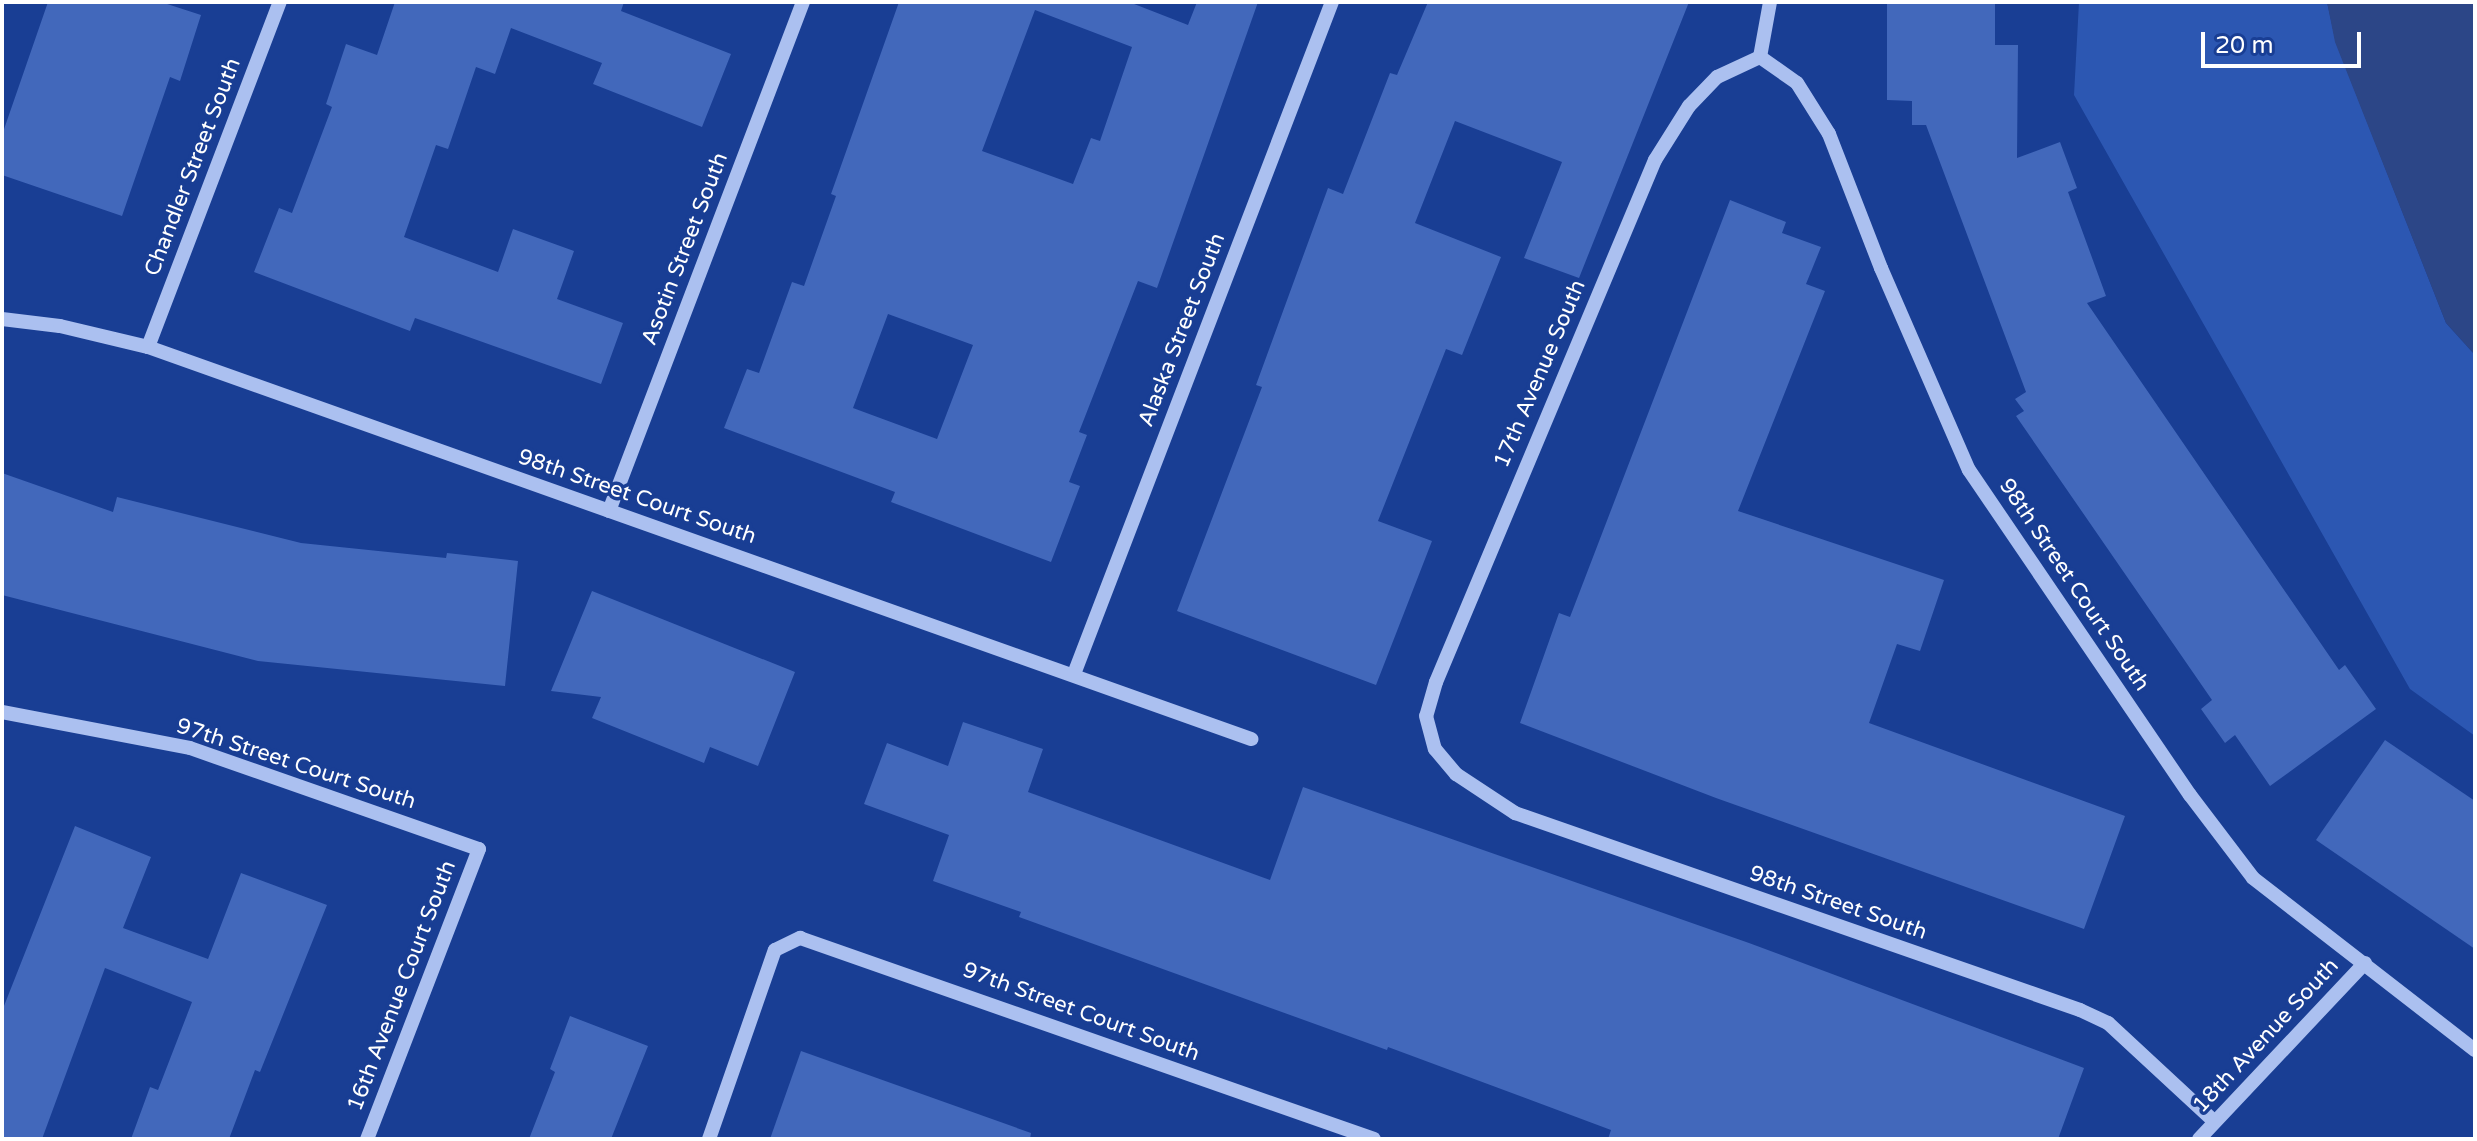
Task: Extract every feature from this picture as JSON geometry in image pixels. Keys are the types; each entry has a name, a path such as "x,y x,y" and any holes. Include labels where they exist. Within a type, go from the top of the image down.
{"street":[{"name":"Chandler Street South","path":"148,347 280,2"},
{"name":"Asotin Street South","path":"609,511 803,2"},
{"name":"Alaska Street South","path":"1074,674 1332,2"},
{"path":"1760,57 1770,2"},
{"name":"98th Street Court South","path":"1760,57 1797,83 1829,134 1881,268 1969,470 2190,795 2253,878 2475,1050"},
{"name":"17th Avenue South","path":"1435,749 1426,716 1436,682 1655,160 1689,106 1717,77 1760,57"},
{"name":"98th Street Court South","path":"2,319 60,326 148,347 1251,739"},
{"name":"97th Street Court South","path":"2,712 190,748 479,849"},
{"name":"98th Street South","path":"1435,749 1456,774 1515,813 2080,1010 2108,1023 2214,1121"},
{"name":"16th Avenue Court South","path":"367,1139 479,849"},
{"name":"97th Street Court South","path":"709,1139 775,950 800,938 834,947 1374,1139"},
{"name":"18th Avenue South","path":"2199,1139 2365,963"}],"shaded area":[{"path":"2079,2 2327,2 2336,43 2446,323 2475,355 2475,736 2410,689 2074,95"},
{"path":"2327,2 2475,2 2475,355 2446,323 2335,42"}],"building":[{"path":"48,2 161,2 201,15 180,81 170,77 122,216 2,175 2,135"},
{"path":"395,2 624,2 621,11 731,54 702,127 593,84 602,63 511,28 495,74 476,67 448,149 436,145 404,237 498,272 513,229 574,251 557,299 623,323 601,384 415,318 410,331 254,272 279,208 292,213 332,107 326,104 346,44 377,55"},
{"path":"899,2 1129,2 1188,25 1197,2 1258,2 1157,288 1138,281 1079,432 1087,435 1069,482 1080,486 1051,562 891,502 895,492 724,428 747,369 759,373 792,282 804,286 836,196 831,194","holes":["1035,10 1132,47 1100,141 1091,138 1073,184 982,151","888,314 973,345 937,439 853,408"]},
{"path":"1428,2 1689,2 1579,278 1524,258 1562,162 1455,121 1415,223 1501,257 1462,355 1446,349 1378,521 1432,541 1376,685 1177,611 1262,387 1256,385 1328,188 1343,194 1390,73 1397,75"},
{"path":"1887,2 1995,2 1995,45 2018,45 2017,158 2060,142 2077,188 2068,192 2106,296 2087,303 2339,670 2345,665 2376,709 2270,786 2235,735 2225,743 2201,709 2212,700 2016,416 2024,411 2015,399 2026,392 1926,125 1912,125 1912,101 1887,100"},
{"path":"1730,200 1786,222 1782,233 1821,247 1806,284 1825,291 1738,511 1944,580 1920,651 1897,644 1869,723 2125,816 2084,929 1716,798 1520,723 1559,613 1570,617"},
{"path":"2,473 113,512 117,497 301,543 446,558 447,553 518,561 505,686 258,661 2,595"},
{"path":"592,591 795,672 758,766 710,747 704,763 592,718 601,697 551,691"},
{"path":"963,722 1043,749 1028,792 1270,880 1303,787 1749,943 2084,1068 2058,1139 1608,1139 1611,1130 1388,1047 1387,1050 1019,917 1021,912 933,881 949,835 864,804 887,743 948,766"},
{"path":"2385,740 2475,801 2475,949 2316,840"},
{"path":"75,826 151,857 123,928 208,959 241,873 327,905 260,1072 255,1070 229,1139 131,1139 150,1087 158,1090 192,1002 105,968 42,1139 2,1139 2,1011"},
{"path":"570,1016 648,1046 611,1139 529,1139 555,1072 550,1069"},
{"path":"801,1051 1031,1133 1030,1139 770,1139"}]}
